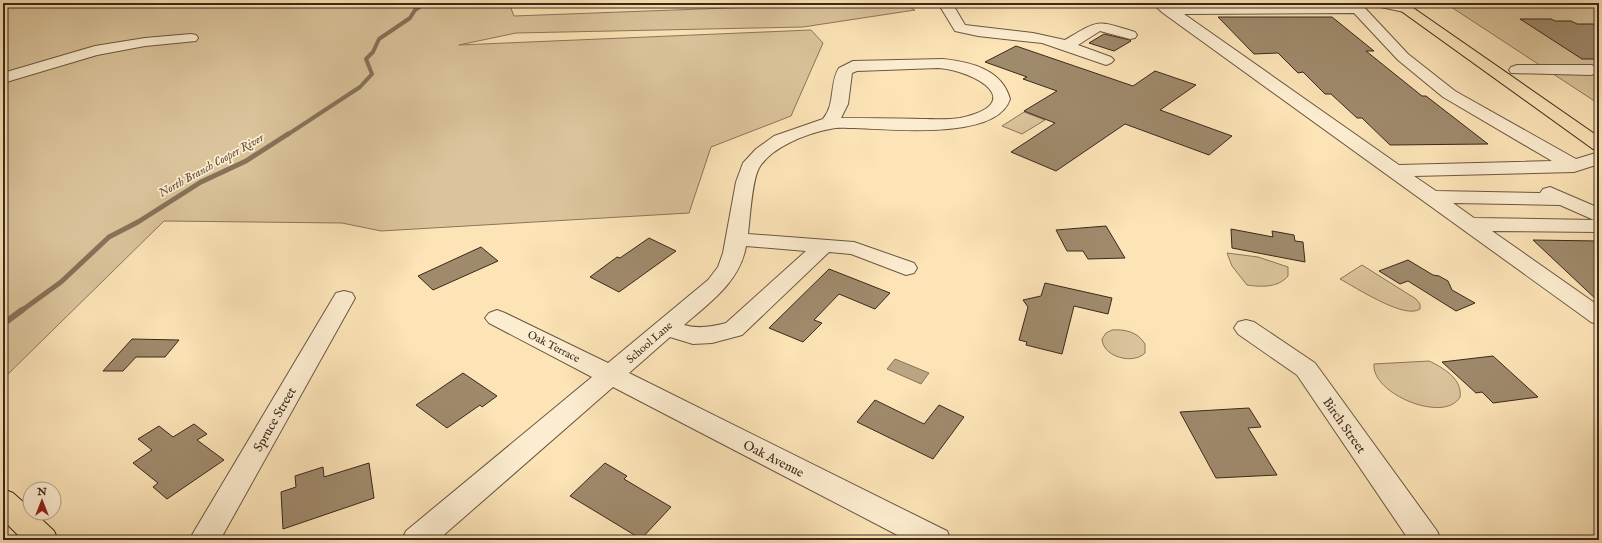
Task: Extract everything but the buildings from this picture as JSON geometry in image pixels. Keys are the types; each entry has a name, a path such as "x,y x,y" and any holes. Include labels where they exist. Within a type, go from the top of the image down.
{"main road":[{"path":"1419,3 1593,122"},
{"path":"1400,5 1599,145"},
{"path":"3,502 43,540"}],"street":[{"path":"945,3 960,28 977,33 1032,36 1106,60"},
{"path":"1380,3 1400,5"},
{"path":"1163,6 1354,6 1366,16 1380,34 1403,57 1449,94 1574,166 1599,158"},
{"path":"1163,6 1599,317"},
{"path":"1066,46 1097,27 1103,27 1130,35"},
{"path":"3,78 95,51 145,42 191,38"},
{"name":"School Lane","path":"417,540 716,285 729,268 750,167 762,153 780,140 829,123 955,124 976,120 995,110 1002,101 1002,94 991,79 978,72 952,64 938,63 853,66 845,71 842,80 841,101 837,113 829,123"},
{"path":"1517,70 1591,70"},
{"path":"1395,171 1574,166 1599,171"},
{"path":"1510,168 1533,185 1599,215"},
{"path":"1432,197 1564,199"},
{"path":"1469,224 1599,226"},
{"path":"736,239 854,248 906,268"},
{"path":"666,328 693,336 712,335 734,329 824,246"},
{"name":"Spruce Street","path":"204,540 344,298"},
{"name":"Oak Terrace","path":"497,318 611,375"},
{"name":"Birch Street","path":"1246,328 1306,369 1426,540"},
{"name":"Oak Avenue","path":"611,375 936,540"}],"shaded area":[{"path":"3,3 509,3 514,16 861,3 902,3 915,10 803,27 516,33 459,45 811,30 823,43 791,116 711,147 689,213 381,231 342,223 164,221 3,379"},
{"path":"1445,3 1599,3 1599,104"},
{"path":"1024,112 1045,120 1022,134 1002,126"},
{"path":"1227,253 1258,257 1288,267 1288,276 1284,280 1274,285 1247,285 1232,266"},
{"path":"1362,265 1416,299 1420,304 1420,309 1413,311 1403,310 1392,306 1368,295 1340,279"},
{"path":"1112,330 1122,330 1135,334 1145,344 1145,353 1140,357 1126,359 1113,355 1107,350 1102,339 1106,333"},
{"path":"895,359 929,373 921,384 887,369"},
{"path":"1429,361 1445,370 1455,379 1460,391 1460,397 1452,405 1440,407 1425,406 1410,402 1396,395 1384,386 1376,375 1374,364"}],"waterway":[{"path":"3,7 32,3"},
{"name":"North Branch Cooper River","path":"287,135 360,87 372,74 366,59 373,52 379,39 410,18 415,10 426,3"},
{"name":"North Branch Cooper River","path":"21,311 61,282 109,237 138,222 201,182 246,161 288,134"},
{"name":"North Branch Cooper River","path":"3,324 22,310"}]}
